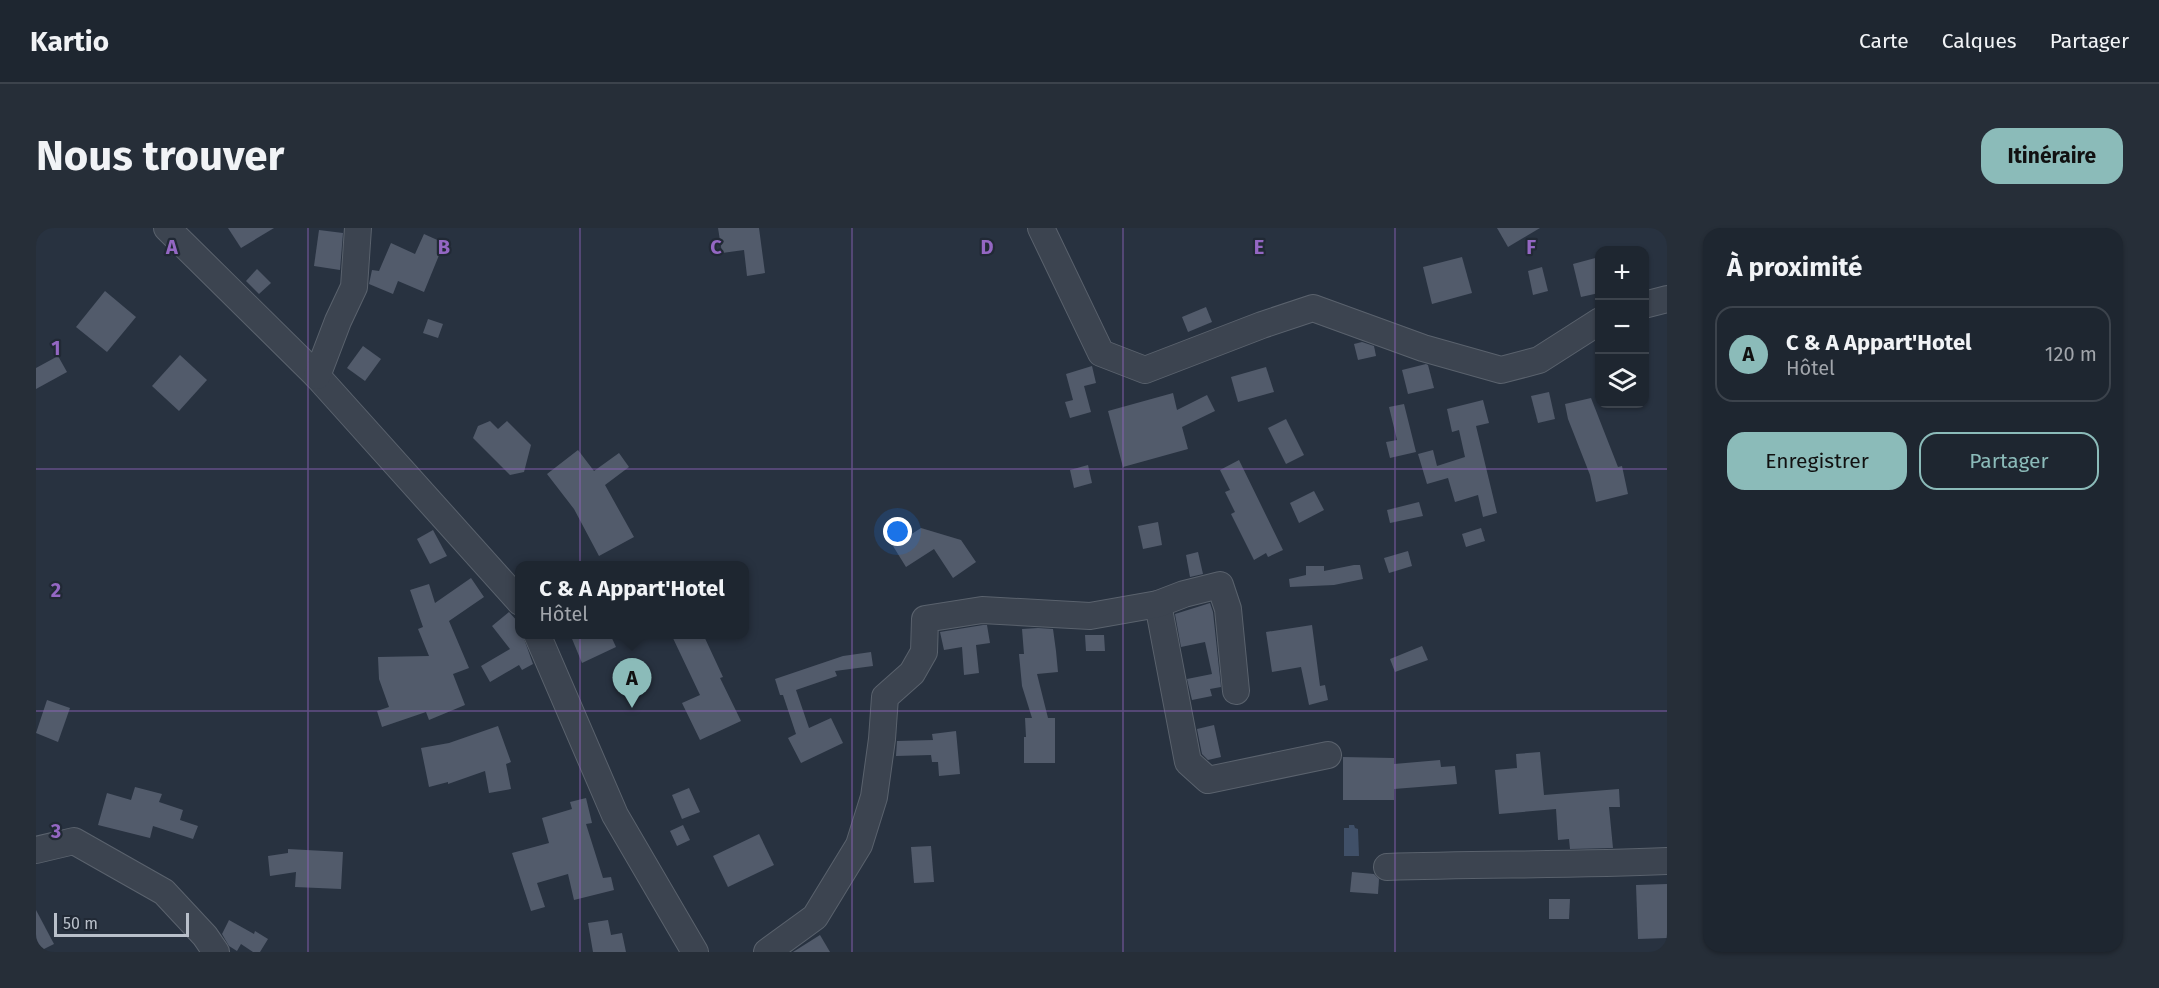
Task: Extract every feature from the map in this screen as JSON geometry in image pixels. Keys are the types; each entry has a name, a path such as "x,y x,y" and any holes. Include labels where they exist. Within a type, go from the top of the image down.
{"street":[{"path":"167,228 317,376 515,598"},
{"path":"317,376 354,287 358,228"},
{"path":"1041,228 1101,353 1145,370 1262,325 1313,309 1423,348 1502,370 1539,360 1595,324"},
{"path":"1649,304 1667,299"},
{"path":"767,952 815,917 859,845 873,797 882,739 885,697 912,673 924,652 925,619 982,610 1090,616 1158,604 1184,594 1220,585 1228,609 1236,691"},
{"path":"1158,604 1188,762 1194,768 1208,780 1328,755"},
{"path":"539,639 615,815 695,952"},
{"path":"36,850 74,841 164,892 205,936 216,952"},
{"path":"1387,867 1667,861"}],"water":[{"path":"1349,825 1354,825 1358,829 1359,856 1344,856 1344,828 1349,828"}],"building":[{"path":"228,228 274,228 241,248"},
{"path":"718,228 759,228 765,273 747,276 744,250 722,253"},
{"path":"1497,228 1540,228 1508,247"},
{"path":"319,230 343,233 340,270 314,266"},
{"path":"424,234 444,243 424,292 398,281 393,294 369,284 372,270 379,271 391,243 415,254"},
{"path":"1462,257 1472,293 1432,304 1423,267"},
{"path":"1595,258 1595,294 1581,297 1573,264"},
{"path":"1542,267 1548,291 1533,295 1528,271"},
{"path":"257,269 271,283 259,294 246,281"},
{"path":"105,291 136,317 107,352 76,327"},
{"path":"1206,307 1212,322 1188,332 1182,317"},
{"path":"428,319 443,324 438,338 423,333"},
{"path":"1362,342 1374,346 1376,356 1358,360 1354,344"},
{"path":"363,346 381,359 365,381 347,368"},
{"path":"180,355 207,380 179,411 152,386"},
{"path":"58,356 67,372 36,389 36,368"},
{"path":"1426,364 1434,388 1408,394 1402,370"},
{"path":"1092,366 1096,383 1084,386 1091,412 1070,418 1065,402 1073,400 1066,374"},
{"path":"1266,367 1274,392 1238,402 1231,377"},
{"path":"1549,392 1555,419 1538,423 1531,396"},
{"path":"1173,393 1177,410 1207,395 1215,411 1182,427 1188,449 1123,467 1108,411"},
{"path":"1591,398 1618,467 1622,466 1628,494 1596,502 1590,475 1568,419 1565,404"},
{"path":"1483,400 1489,423 1476,426 1497,513 1483,517 1478,495 1455,502 1448,478 1427,484 1418,454 1433,450 1437,466 1465,457 1459,430 1452,432 1447,409"},
{"path":"1404,404 1416,452 1390,458 1386,442 1397,440 1389,407"},
{"path":"1286,419 1304,455 1286,464 1268,428"},
{"path":"490,421 498,429 507,421 531,445 524,472 510,475 473,438 478,426"},
{"path":"578,450 594,471 619,453 629,467 605,485 634,537 599,556 574,509 547,474"},
{"path":"1239,460 1283,550 1268,557 1266,553 1254,560 1231,514 1235,512 1225,492 1230,490 1220,470"},
{"path":"1088,465 1092,483 1074,488 1070,470"},
{"path":"1314,491 1324,510 1299,523 1290,503"},
{"path":"1419,502 1423,516 1390,523 1387,510"},
{"path":"1158,522 1162,545 1143,549 1138,526"},
{"path":"921,528 961,540 976,562 953,578 934,549 906,567 893,546"},
{"path":"1481,528 1485,541 1466,547 1462,534"},
{"path":"433,530 447,556 430,564 417,539"},
{"path":"1408,551 1412,566 1389,573 1384,558"},
{"path":"1198,552 1203,574 1190,577 1186,555"},
{"path":"1360,565 1363,579 1334,585 1290,587 1289,579 1306,575 1306,566 1324,566 1324,571"},
{"path":"471,578 484,597 449,621 469,668 453,674 465,705 429,720 426,712 382,727 377,711 389,707 379,679 378,657 429,656 418,629 423,627 410,590 429,584 435,603"},
{"path":"1210,603 1213,612 1221,687 1210,689 1212,696 1192,700 1187,679 1212,674 1205,642 1181,647 1175,614"},
{"path":"509,612 515,619 515,639 524,639 533,664 522,670 519,665 490,682 481,666 510,649 492,626"},
{"path":"987,625 990,643 976,645 979,673 964,675 962,647 944,650 940,632"},
{"path":"1312,625 1320,686 1325,685 1328,700 1309,705 1301,667 1272,672 1266,632"},
{"path":"1022,629 1053,629 1056,651 1058,672 1037,674 1048,718 1055,718 1055,763 1024,763 1025,718 1032,718 1022,686 1019,654 1024,654"},
{"path":"1085,635 1104,635 1105,651 1086,651"},
{"path":"572,639 612,639 616,647 582,663"},
{"path":"673,639 705,639 723,677 720,678 741,721 700,740 682,703 700,695"},
{"path":"1422,646 1428,660 1395,672 1390,659"},
{"path":"871,652 873,666 835,671 837,676 796,690 809,728 831,718 843,743 801,763 788,738 796,734 775,679 843,656"},
{"path":"47,700 70,708 58,742 36,733"},
{"path":"1214,725 1221,757 1208,760 1202,754 1197,729"},
{"path":"498,726 511,762 506,764 511,789 489,793 485,771 448,784 448,782 429,787 421,748 449,743"},
{"path":"956,731 960,774 939,776 938,762 932,762 931,755 896,756 897,741 933,740 932,734"},
{"path":"1540,752 1544,795 1619,789 1620,807 1609,807 1613,848 1570,849 1569,839 1558,840 1556,809 1499,814 1495,770 1517,768 1516,754"},
{"path":"1343,757 1394,758 1394,764 1440,760 1441,767 1455,766 1457,784 1394,789 1394,800 1343,800"},
{"path":"135,787 162,794 159,802 183,810 180,820 198,826 193,839 153,826 150,838 98,825 107,793 131,800"},
{"path":"689,788 700,812 682,819 672,795"},
{"path":"586,798 592,823 586,824 603,878 611,877 614,890 574,900 568,874 537,883 545,907 531,911 512,853 549,843 542,818 572,809 570,802"},
{"path":"683,825 690,840 677,846 670,831"},
{"path":"759,834 774,865 728,887 713,856"},
{"path":"931,846 934,882 914,883 911,847"},
{"path":"288,849 343,852 341,889 295,887 296,872 270,876 268,856 288,853"},
{"path":"1352,872 1374,874 1379,879 1378,894 1350,892"},
{"path":"1667,884 1667,938 1638,939 1636,885"},
{"path":"1549,899 1570,899 1569,919 1549,919"},
{"path":"36,910 54,944 38,952 36,952"},
{"path":"229,920 268,939 260,952 253,952 241,944 237,951 229,946 222,934"},
{"path":"608,920 611,935 622,933 626,952 593,952 588,923"},
{"path":"820,935 830,952 793,952"}],"place":[{"name":"C & A Appart'Hotel","path":"632,708"}]}
